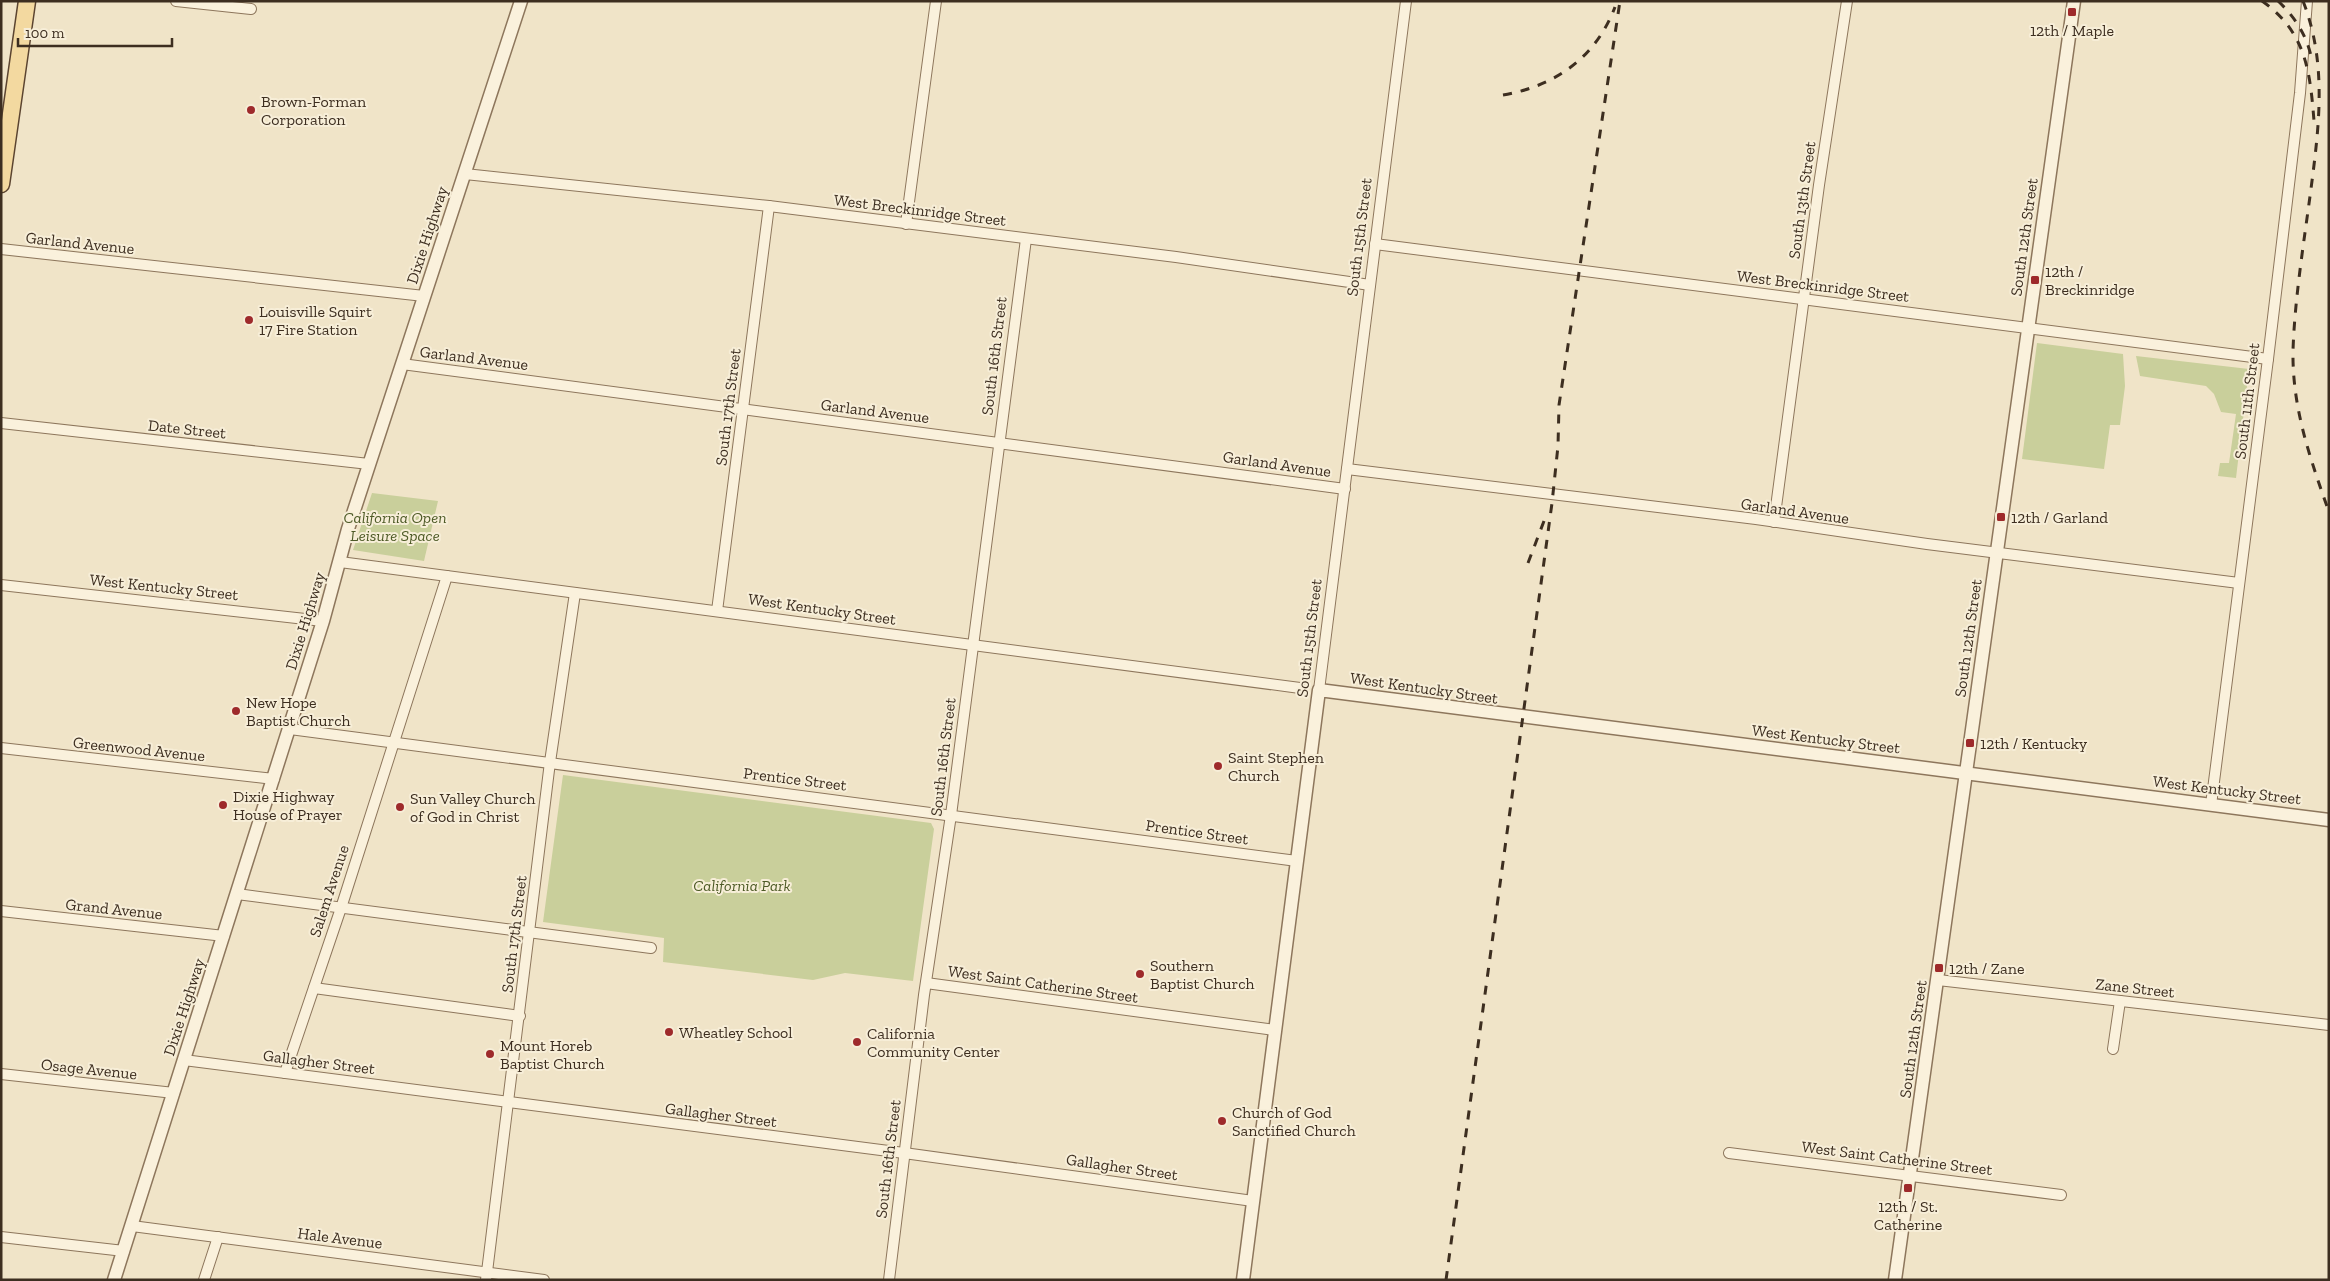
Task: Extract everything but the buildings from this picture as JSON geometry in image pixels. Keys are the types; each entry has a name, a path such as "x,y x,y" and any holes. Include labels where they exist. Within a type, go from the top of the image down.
{"main road":[{"path":"1,184 27,1"}],"street":[{"path":"176,1 251,9"},
{"name":"Dixie Highway","path":"114,1280 290,729 323,621 348,529 521,1"},
{"path":"906,224 936,1"},
{"name":"South 15th Street","path":"1243,1280 1406,1"},
{"name":"South 13th Street","path":"1774,522 1805,299 1818,185 1847,1"},
{"name":"South 12th Street","path":"1895,1280 2074,1"},
{"name":"South 11th Street","path":"2211,805 2300,92 2306,1"},
{"name":"West Breckinridge Street","path":"465,174 769,206 1337,278 1370,284"},
{"name":"South 17th Street","path":"717,612 769,206"},
{"name":"South 16th Street","path":"889,1280 926,983 1026,239"},
{"name":"West Breckinridge Street","path":"1374,244 2268,359"},
{"name":"Garland Avenue","path":"1,249 424,296"},
{"name":"Garland Avenue","path":"402,364 1345,489"},
{"name":"Date Street","path":"1,423 369,464"},
{"name":"Garland Avenue","path":"1347,469 1774,522 2239,583"},
{"name":"West Kentucky Street","path":"340,562 1300,688"},
{"name":"Salem Avenue","path":"285,1073 341,908 447,576"},
{"name":"West Kentucky Street","path":"1,585 323,621"},
{"name":"South 17th Street","path":"487,1276 550,762 576,593"},
{"name":"West Kentucky Street","path":"1318,690 2329,820"},
{"name":"Prentice Street","path":"290,729 950,814 1297,861"},
{"name":"Greenwood Avenue","path":"1,748 274,779"},
{"path":"237,894 650,948"},
{"name":"Grand Avenue","path":"1,911 224,936"},
{"name":"Zane Street","path":"1938,980 2329,1026"},
{"name":"West Saint Catherine Street","path":"926,983 1275,1030"},
{"path":"314,988 520,1016"},
{"path":"2113,1049 2120,1001"},
{"name":"Gallagher Street","path":"184,1060 904,1153 1253,1201"},
{"name":"Osage Avenue","path":"1,1074 174,1093"},
{"name":"West Saint Catherine Street","path":"1729,1152 2061,1194"},
{"name":"Hale Avenue","path":"132,1226 487,1276 544,1280"},
{"path":"1,1237 124,1251"},
{"path":"204,1280 218,1237"}],"green space":[{"path":"2037,343 2123,354 2125,386 2120,425 2110,425 2104,469 2022,459"},
{"path":"2136,356 2249,369 2236,478 2218,476 2220,463 2229,463 2236,414 2221,412 2214,394 2206,386 2140,376"},
{"name":"California Open Leisure Space","path":"372,493 438,501 424,561 353,550"},
{"name":"California Park","path":"563,775 931,823 934,829 913,981 845,973 813,980 663,962 664,938 543,922"}],"railway":[{"path":"1446,1280 1552,503 1558,446 1559,405 1620,1"},
{"path":"2262,1 2277,13 2297,39 2307,69 2314,121"},
{"path":"2278,1 2299,26 2311,56"},
{"path":"2303,1 2315,45 2318,68 2319,112 2296,308 2293,371 2299,413 2315,472 2329,512"},
{"path":"1503,95 1522,91 1540,84 1572,66 1597,41 1615,7"},
{"path":"1528,563 1544,521"}],"place":[{"name":"12th / Maple","path":"2072,12"},
{"name":"Brown-Forman Corporation","path":"251,110"},
{"name":"12th / Breckinridge","path":"2035,280"},
{"name":"Louisville Squirt 17 Fire Station","path":"249,320"},
{"name":"12th / Garland","path":"2001,517"},
{"name":"New Hope Baptist Church","path":"236,711"},
{"name":"12th / Kentucky","path":"1970,743"},
{"name":"Saint Stephen Church","path":"1218,766"},
{"name":"Dixie Highway House of Prayer","path":"223,805"},
{"name":"Sun Valley Church of God in Christ","path":"400,807"},
{"name":"12th / Zane","path":"1939,968"},
{"name":"Southern Baptist Church","path":"1140,974"},
{"name":"Wheatley School","path":"669,1032"},
{"name":"California Community Center","path":"857,1042"},
{"name":"Mount Horeb Baptist Church","path":"490,1054"},
{"name":"Church of God Sanctified Church","path":"1222,1121"},
{"name":"12th / St. Catherine","path":"1908,1188"}]}
